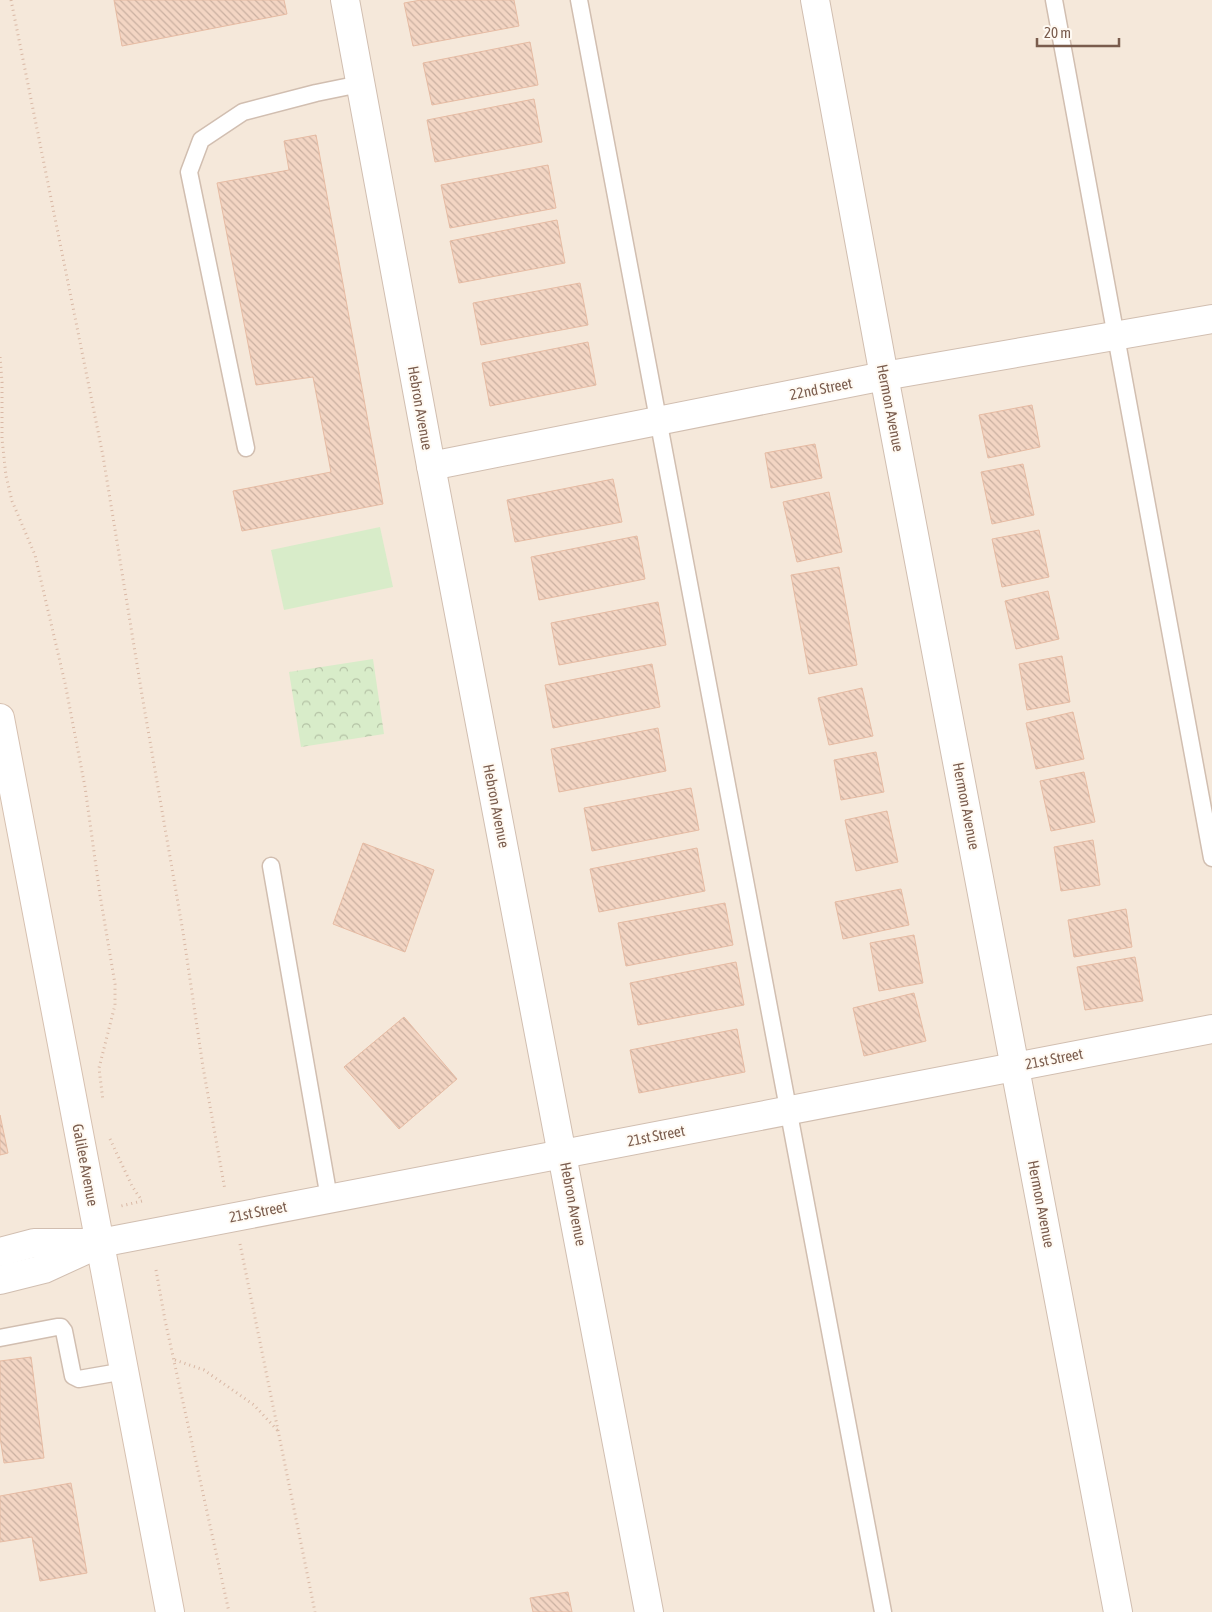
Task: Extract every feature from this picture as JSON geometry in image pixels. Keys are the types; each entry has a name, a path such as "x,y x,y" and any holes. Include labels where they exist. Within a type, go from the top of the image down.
{"street":[{"name":"Hebron Avenue","path":"345,0 431,466 650,1612"},
{"name":"Hermon Avenue","path":"815,0 884,376 1118,1612"},
{"name":"22nd Street","path":"431,466 884,376 1212,319"},
{"name":"Galilee Avenue","path":"0,718 170,1612"},
{"name":"21st Street","path":"0,1252 34,1243 100,1243 1015,1066 1212,1030"},
{"name":"21st Street","path":"0,1280 44,1269 100,1243"}],"lane":[{"path":"579,0 883,1612"},
{"path":"1054,0 1212,858"},
{"path":"246,448 189,172 201,140 243,112 360,84"},
{"path":"270,866 329,1198"},
{"path":"0,1338 61,1327 64,1331 73,1376 78,1379 125,1371"}],"path":[{"path":"12,0 103,456 140,685 184,932 203,1067 224,1185"},
{"path":"0,357 2,439 6,476 12,501 35,555 65,684 85,787 115,984 116,1005 99,1068 104,1105"},
{"path":"109,1138 132,1186 142,1201"},
{"path":"241,1248 315,1612"},
{"path":"156,1270 229,1612"},
{"path":"174,1359 204,1370 254,1405 279,1433"}],"shaded area":[{"path":"0,0 1212,0 1212,1612 0,1612"}],"green space":[{"path":"380,527 393,587 284,610 271,550"},
{"path":"373,659 384,734 301,747 289,672"}],"building":[{"path":"114,0 284,0 287,14 122,46"},
{"path":"421,0 514,0 519,26 413,46 404,3"},
{"path":"530,42 538,85 432,105 423,63"},
{"path":"534,99 542,142 435,162 427,120"},
{"path":"316,135 383,504 242,531 233,491 331,472 313,377 256,385 217,183 289,170 284,141"},
{"path":"548,165 556,208 450,228 441,185"},
{"path":"557,220 565,263 459,283 450,241"},
{"path":"580,283 588,325 481,345 473,303"},
{"path":"588,342 596,385 490,406 482,363"},
{"path":"1032,405 1040,447 988,458 979,415"},
{"path":"815,444 822,478 771,488 765,453"},
{"path":"1023,464 1034,515 992,524 981,472"},
{"path":"613,479 622,522 515,542 507,500"},
{"path":"829,492 842,552 797,562 783,502"},
{"path":"1039,530 1049,577 1002,587 992,539"},
{"path":"637,536 645,579 539,600 531,557"},
{"path":"839,567 857,665 809,674 791,575"},
{"path":"1048,591 1059,639 1016,649 1005,601"},
{"path":"658,602 666,645 559,665 551,623"},
{"path":"1062,656 1070,702 1027,710 1019,664"},
{"path":"652,664 660,707 553,728 545,685"},
{"path":"862,688 873,736 829,745 818,698"},
{"path":"1073,712 1084,759 1036,769 1026,723"},
{"path":"658,728 666,771 559,792 551,749"},
{"path":"876,752 884,792 841,800 834,760"},
{"path":"1084,772 1095,822 1051,831 1040,781"},
{"path":"691,788 699,830 592,851 584,808"},
{"path":"887,811 898,862 856,871 845,820"},
{"path":"1093,840 1100,885 1061,891 1054,847"},
{"path":"363,843 434,870 405,952 333,924"},
{"path":"697,848 705,891 599,912 590,869"},
{"path":"901,889 909,925 843,939 835,902"},
{"path":"725,903 733,945 626,966 618,923"},
{"path":"1126,909 1132,947 1074,957 1068,920"},
{"path":"914,935 923,983 879,991 870,943"},
{"path":"1135,957 1143,1001 1085,1010 1077,967"},
{"path":"736,962 744,1005 638,1025 630,983"},
{"path":"914,993 926,1041 864,1056 853,1008"},
{"path":"404,1017 457,1079 399,1129 344,1067"},
{"path":"737,1029 745,1072 639,1093 630,1050"},
{"path":"0,1115 8,1153 0,1155"},
{"path":"31,1357 44,1458 4,1463 0,1437 0,1361"},
{"path":"71,1483 87,1573 40,1581 32,1537 0,1542 0,1496"},
{"path":"568,1592 572,1612 533,1612 530,1598"}]}
